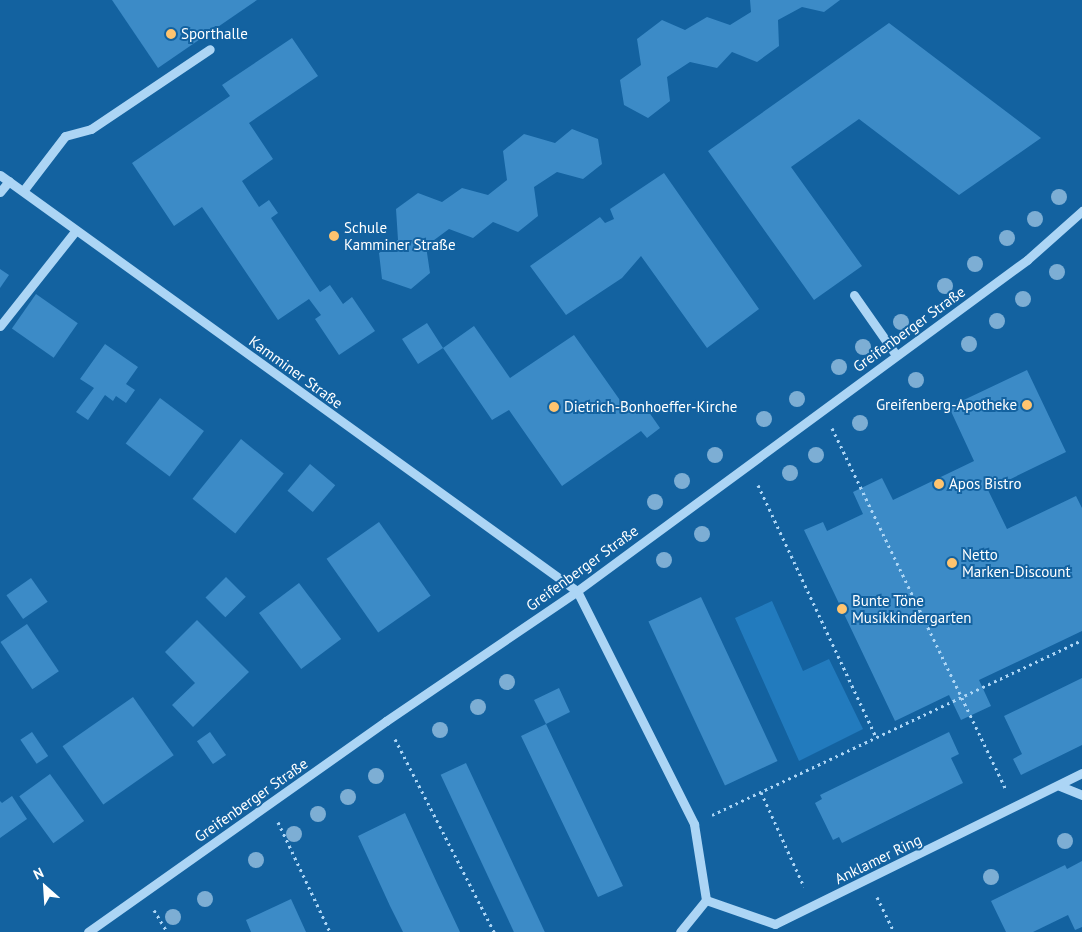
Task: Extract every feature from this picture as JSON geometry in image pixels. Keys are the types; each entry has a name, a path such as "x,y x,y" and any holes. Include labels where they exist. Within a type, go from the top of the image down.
{"street":[{"path":"23,191 65,136 92,129 210,49"},
{"name":"Kamminer Straße","path":"0,175 577,591"},
{"path":"0,192 9,181"},
{"name":"Greifenberger Straße","path":"88,932 386,721 577,591 1027,260 1082,211"},
{"path":"0,326 76,230"},
{"path":"854,295 896,356"},
{"path":"577,591 694,824 706,900 680,932"},
{"name":"Anklamer Ring","path":"706,900 775,924 1016,808 1082,773"},
{"path":"1060,786 1082,796"}],"path":[{"path":"823,409 960,697 1016,808"},
{"path":"748,464 876,737"},
{"path":"694,824 1082,640"},
{"path":"386,721 494,932"},
{"path":"761,792 813,906"},
{"path":"269,804 330,932"},
{"path":"868,879 894,932"}],"shaded area":[{"path":"772,601 803,671 829,659 863,729 799,761 735,618"}],"building":[{"name":"Sporthalle","path":"112,0 257,0 158,68"},
{"path":"750,0 840,0 824,12 802,7 778,20 779,46 757,62 732,52 717,68 690,62 667,77 670,101 648,118 624,105 620,80 641,65 637,39 662,20 685,30 707,17 730,25 751,12"},
{"path":"889,23 1041,138 959,195 859,119 791,167 862,266 814,300 708,151"},
{"path":"292,38 318,76 249,123 273,159 242,181 259,207 269,200 278,213 271,218 320,292 330,285 343,304 352,297 375,331 339,355 315,319 321,315 309,299 278,320 202,207 174,226 132,163 230,96 222,85"},
{"path":"572,129 598,139 602,164 583,179 557,172 534,187 538,216 518,232 493,222 473,238 449,229 426,246 430,273 411,289 382,279 379,253 398,240 396,209 418,193 442,202 462,188 488,195 507,180 503,151 524,134 555,143"},
{"path":"664,173 759,309 707,348 641,256 622,278 566,315 530,266 600,217 605,223 614,219 610,209"},
{"path":"0,269 9,275 0,288"},
{"path":"36,294 78,323 54,358 12,328"},
{"path":"427,323 443,348 418,364 402,339"},
{"name":"Dietrich-Bonhoeffer-Kirche","path":"474,326 510,378 574,335 629,413 644,405 660,428 647,438 641,431 562,486 509,410 492,420 443,348"},
{"path":"105,344 138,367 126,384 135,390 126,403 116,396 113,401 105,395 88,420 76,412 94,388 80,379"},
{"path":"1027,370 1066,452 988,490 1007,529 1076,496 1082,508 1082,631 979,680 991,706 961,720 949,695 895,721 804,530 823,522 827,531 863,514 853,492 882,478 893,500 974,461 949,407"},
{"path":"160,398 204,431 170,477 126,444"},
{"path":"241,439 284,474 235,533 193,499"},
{"path":"310,464 335,485 313,512 288,491"},
{"path":"379,522 431,596 378,632 327,559"},
{"path":"226,577 246,597 225,617 205,598"},
{"path":"31,578 48,602 23,619 6,595"},
{"path":"299,583 341,639 301,669 259,613"},
{"path":"701,597 777,761 725,786 648,622"},
{"path":"197,620 249,672 193,727 172,705 195,683 165,652"},
{"path":"27,624 59,671 32,689 0,642"},
{"path":"1082,678 1082,745 1021,775 1013,759 1022,754 1004,716"},
{"path":"559,688 570,712 546,724 534,700"},
{"path":"133,697 174,755 103,804 63,746"},
{"path":"546,724 623,886 598,897 521,736"},
{"path":"32,732 48,756 37,764 20,740"},
{"path":"210,732 226,755 213,764 197,741"},
{"path":"949,732 959,754 951,758 963,783 842,843 839,837 833,840 815,803 822,799 820,795"},
{"path":"466,763 545,932 514,932 441,775"},
{"path":"50,774 84,821 53,843 19,796"},
{"path":"12,796 27,819 0,838 0,801 2,803"},
{"path":"405,813 460,932 403,932 390,906 358,836"},
{"path":"1082,861 1082,927 1075,930 1068,915 1033,932 1006,932 991,901 1065,865 1067,869"},
{"path":"291,899 306,932 251,932 246,920"}],"place":[{"name":"Sporthalle","path":"171,34"},
{"name":"Schule Kamminer Straße","path":"334,236"},
{"name":"Greifenberg-Apotheke","path":"1027,405"},
{"name":"Dietrich-Bonhoeffer-Kirche","path":"554,407"},
{"name":"Apos Bistro","path":"939,484"},
{"name":"Netto Marken-Discount","path":"952,563"},
{"name":"Bunte Töne Musikkindergarten","path":"842,609"}]}
